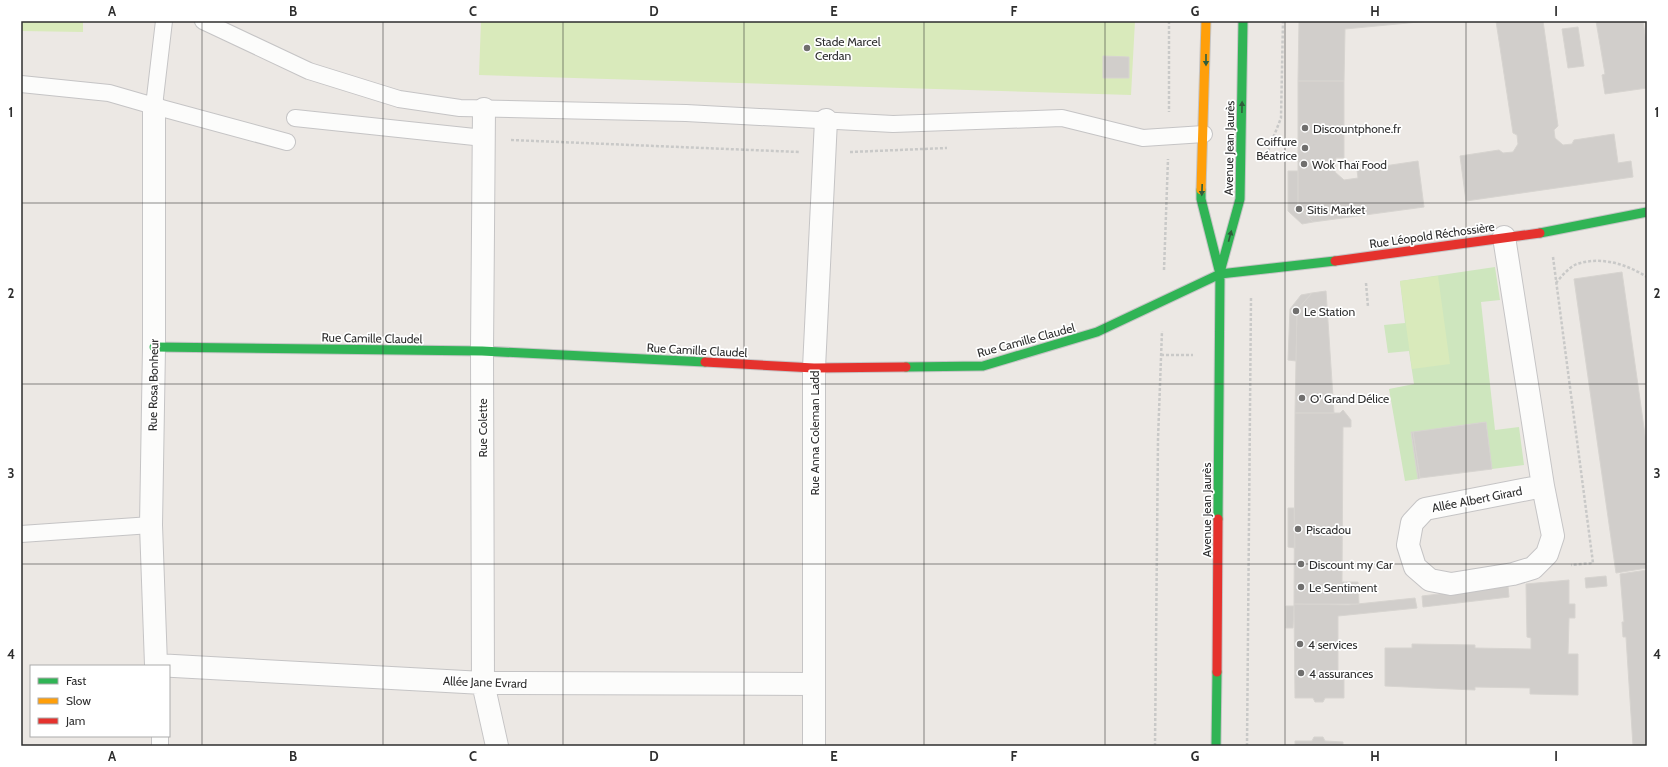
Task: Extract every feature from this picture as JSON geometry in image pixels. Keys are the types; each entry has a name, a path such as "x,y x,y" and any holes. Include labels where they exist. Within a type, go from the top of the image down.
{"street":[{"name":"Avenue Jean Jaurès","path":"1206,21 1201,198 1220,274"},
{"name":"Avenue Jean Jaurès","path":"1216,746 1220,274 1240,199 1243,21"},
{"name":"Rue Rosa Bonheur","path":"154,106 154,347 151,525 156,665"},
{"name":"Rue Colette","path":"484,109 482,683 497,746"},
{"name":"Rue Anna Coleman Ladd","path":"814,746 814,368 826,120"},
{"name":"Rue Léopold Réchossière","path":"1220,274 1251,272 1551,231 1647,212"},
{"name":"Allée Albert Girard","path":"1504,237 1552,536 1547,554 1532,568 1513,574 1451,584 1430,580 1415,567 1408,545 1412,523 1425,509 1543,486"},
{"name":"Rue Camille Claudel","path":"154,347 482,351 814,368 983,366 1097,332 1220,274"},
{"name":"Allée Jane Evrard","path":"170,666 482,683 814,684"}],"lane":[{"path":"154,106 164,21"},
{"path":"203,21 309,71 399,99 460,108 686,113 893,124 1062,118 1143,138 1169,135 1204,134"},
{"path":"21,84 109,93 287,142"},
{"path":"295,118 484,138"},
{"path":"21,534 151,525"}],"path":[{"path":"1155,746 1158,439 1169,135 1169,21"},
{"path":"1267,153 1281,118 1283,21"},
{"path":"1532,568 1593,563 1556,283 1551,231"},
{"path":"1556,283 1576,265 1606,260 1632,268 1647,277"},
{"path":"1247,746 1251,272"}],"green space":[{"path":"21,21 83,21 83,32 21,31"},
{"name":"Stade Marcel Cerdan","path":"481,21 1135,21 1131,95 479,75"},
{"path":"1495,267 1500,300 1481,302 1495,430 1519,427 1524,465 1492,469 1486,422 1411,433 1418,479 1405,481 1389,389 1414,384 1409,351 1388,353 1384,325 1405,323 1400,281"},
{"path":"1438,276 1450,364 1412,369 1400,281"}],"building":[{"path":"1299,21 1429,21 1345,29 1344,81 1298,81"},
{"path":"1496,21 1543,21 1558,126 1554,130 1555,138 1563,145 1572,144 1574,140 1614,134 1618,163 1631,161 1633,177 1466,201 1460,156 1499,150 1503,153 1513,152 1518,144 1517,135 1513,133"},
{"path":"1596,21 1643,21 1647,48 1647,88 1605,94 1602,75 1605,74"},
{"path":"1578,27 1584,66 1568,68 1562,29"},
{"path":"1103,56 1129,57 1129,78 1103,78"},
{"path":"1298,81 1344,81 1344,158 1336,158 1335,172 1344,180 1358,178 1357,170 1418,161 1424,207 1313,222 1298,208"},
{"path":"1288,171 1298,171 1298,208 1313,222 1302,224 1288,211"},
{"path":"1622,272 1647,449 1647,568 1616,573 1574,279"},
{"path":"1326,291 1334,413 1295,413 1297,310 1312,293"},
{"path":"1312,293 1297,310 1296,361 1288,360 1290,309 1301,295"},
{"path":"1343,410 1351,420 1351,427 1343,427 1342,582 1358,582 1359,604 1294,604 1295,413 1340,413"},
{"path":"1486,422 1492,469 1420,478 1413,432"},
{"path":"1411,432 1413,432 1420,478 1418,479"},
{"path":"1288,508 1294,508 1295,548 1288,547"},
{"path":"1647,570 1647,746 1633,746 1626,637 1623,637 1622,622 1624,622 1620,574"},
{"path":"1606,576 1607,586 1586,588 1585,578"},
{"path":"1569,580 1569,604 1575,604 1575,618 1569,618 1568,654 1578,654 1578,695 1530,694 1530,688 1475,687 1475,690 1385,686 1385,648 1412,648 1412,644 1475,645 1475,648 1531,649 1531,638 1527,637 1526,584"},
{"path":"1508,586 1509,597 1423,607 1422,596"},
{"path":"1415,598 1417,608 1338,616 1338,674 1344,674 1344,698 1325,698 1323,702 1315,702 1313,698 1295,698 1294,604 1348,605"},
{"path":"1286,606 1294,606 1293,628 1286,628"},
{"path":"1314,737 1323,737 1325,741 1343,742 1343,746 1295,746 1295,741 1312,741"}],"traffic: fast":[{"path":"1220,272 1240,199 1243,21"},
{"path":"1201,190 1201,199 1220,274 1218,519"},
{"path":"1540,233 1647,212"},
{"path":"906,367 983,366 1097,332 1220,274 1335,261"},
{"path":"154,347 482,351 705,362"},
{"path":"1216,746 1217,672"}],"traffic: slow":[{"path":"1201,190 1206,21"}],"traffic: jam":[{"path":"1335,261 1540,233"},
{"path":"705,362 814,368 906,367"},
{"path":"1217,672 1218,519"}],"place":[{"name":"Stade Marcel Cerdan","path":"807,48"},
{"name":"Discountphone.fr","path":"1305,128"},
{"name":"Coiffure Béatrice","path":"1305,148"},
{"name":"Wok Thaï Food","path":"1304,164"},
{"name":"Sitis Market","path":"1299,209"},
{"name":"Le Station","path":"1296,311"},
{"name":"O' Grand Délice","path":"1302,398"},
{"name":"Piscadou","path":"1298,529"},
{"name":"Discount my Car","path":"1301,564"},
{"name":"Le Sentiment","path":"1301,587"},
{"name":"4 services","path":"1300,644"},
{"name":"4 assurances","path":"1301,673"}]}
